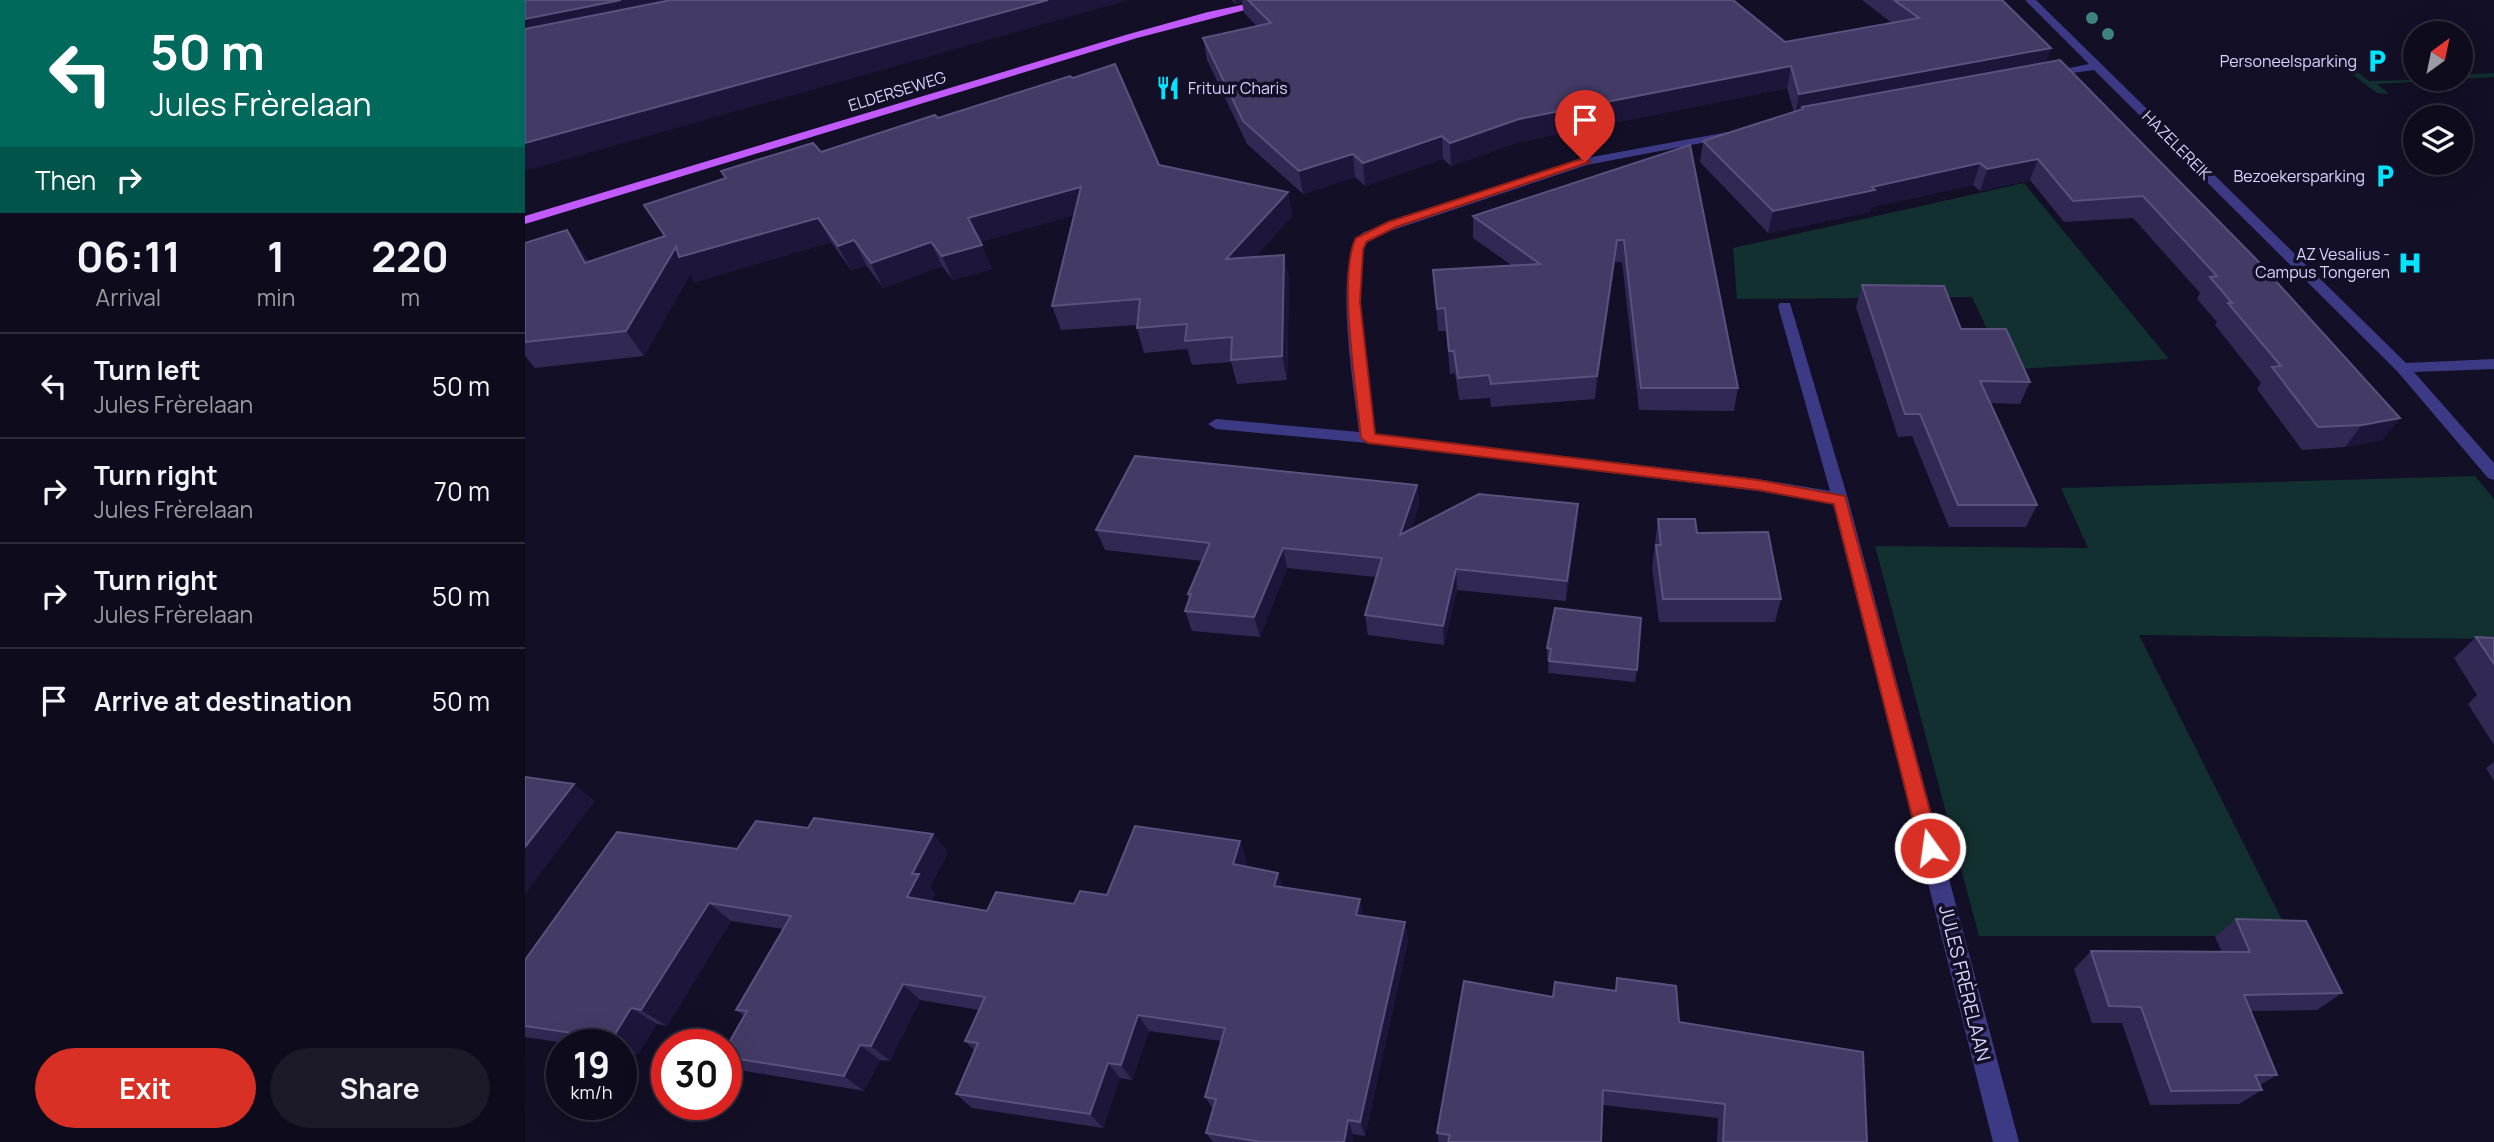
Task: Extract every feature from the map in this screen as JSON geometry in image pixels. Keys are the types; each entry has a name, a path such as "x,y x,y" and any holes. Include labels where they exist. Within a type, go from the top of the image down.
{"main road":[{"name":"ELDERSEWEG","path":"525,220 1133,36 1212,14 1279,0"}],"street":[{"name":"HAZELEREIK","path":"2031,0 2402,368 2494,474"},
{"path":"2036,77 2097,66"},
{"path":"1368,438 1354,302 1357,250 1361,240 1376,231 1585,162 1759,129"},
{"name":"JULES FRÈRELAAN","path":"1785,306 1840,499 2006,1142"},
{"path":"2402,368 2494,364"},
{"path":"1216,424 1368,438 1758,485 1840,499"}],"green space":[{"path":"2356,71 2369,81 2403,80 2403,82 2377,84 2389,94 2377,93 2353,75"},
{"path":"2494,73 2494,77 2473,78 2473,74"},
{"path":"2024,183 2169,359 2006,370 1972,297 1737,299 1733,248"},
{"path":"2475,476 2494,499 2494,639 2139,635 2290,936 1979,936 1875,546 2088,548 2061,488"}],"building":[{"path":"525,0 621,0 525,19"},
{"path":"671,0 1048,0 525,143 525,29"},
{"path":"1248,0 1733,0 1785,42 1919,18 1894,0 2002,0 2051,48 1799,94 1791,66 1519,119 1450,143 1442,136 1363,163 1353,154 1299,171 1243,121 1203,38 1271,23"},
{"path":"2060,60 2254,257 2400,418 2362,425 2318,427 2272,367 2281,366 2228,303 2232,303 2210,277 2217,276 2143,196 2073,201 2038,159 1987,169 1980,163 1872,187 1875,190 1773,211 1703,141 1803,109 1802,107"},
{"path":"1115,64 1159,165 1288,192 1226,259 1284,255 1282,356 1231,360 1232,337 1185,341 1187,324 1137,328 1140,299 1052,306 1081,187 968,218 982,245 942,256 931,242 871,263 854,240 838,246 818,218 679,257 676,247 626,331 525,342 525,243 567,230 585,263 665,236 644,205 726,178 721,171 813,143 821,152 935,115 938,118"},
{"path":"1690,145 1738,388 1641,388 1624,240 1617,240 1597,376 1491,384 1489,375 1458,378 1454,351 1449,351 1445,308 1437,309 1433,270 1540,264 1473,216"},
{"path":"1862,285 1944,286 1961,329 2006,329 2030,382 1980,381 2037,505 1958,505 1920,414 1905,414"},
{"path":"1135,456 1417,485 1400,535 1479,494 1578,504 1567,581 1456,569 1443,626 1365,615 1382,558 1283,548 1254,617 1185,611 1191,594 1188,594 1210,543 1096,530"},
{"path":"1658,519 1695,519 1697,533 1768,532 1781,599 1663,599 1656,545 1661,545"},
{"path":"1555,608 1641,618 1637,670 1549,661 1551,649 1547,648"},
{"path":"2476,637 2494,638 2494,664"},
{"path":"525,777 574,784 525,847"},
{"path":"814,818 933,834 912,874 919,874 907,897 987,911 996,892 1074,904 1080,891 1107,895 1135,826 1240,841 1233,864 1278,873 1274,886 1360,899 1356,915 1405,922 1360,1122 1348,1120 1344,1142 1261,1142 1206,1133 1216,1099 1205,1097 1225,1028 1138,1015 1121,1065 1108,1063 1090,1114 956,1094 978,1043 965,1041 985,997 903,984 871,1046 860,1045 844,1076 742,1060 742,1029 737,1029 747,1011 736,1010 791,916 709,903 641,1010 631,1008 618,1029 546,1029 525,1026 525,960 617,832 737,849 756,821 808,828"},
{"path":"2236,919 2306,921 2342,993 2244,995 2277,1075 2255,1075 2262,1090 2171,1091 2141,1007 2109,1006 2091,951 2250,952"},
{"path":"1617,978 1676,986 1679,1022 1863,1052 1867,1142 1723,1142 1725,1104 1603,1090 1601,1142 1448,1142 1450,1135 1437,1133 1464,981 1553,997 1555,982 1616,991"}],"place":[{"name":"Personeelsparking","path":"2377,61"},
{"name":"Frituur Charis","path":"1168,88"},
{"name":"Bezoekersparking","path":"2385,176"},
{"name":"AZ Vesalius - Campus Tongeren","path":"2410,263"}],"route":[{"path":"1585,162 1392,225 1361,240 1357,250 1354,302 1368,438 1758,485 1840,499 1930,848"}]}
